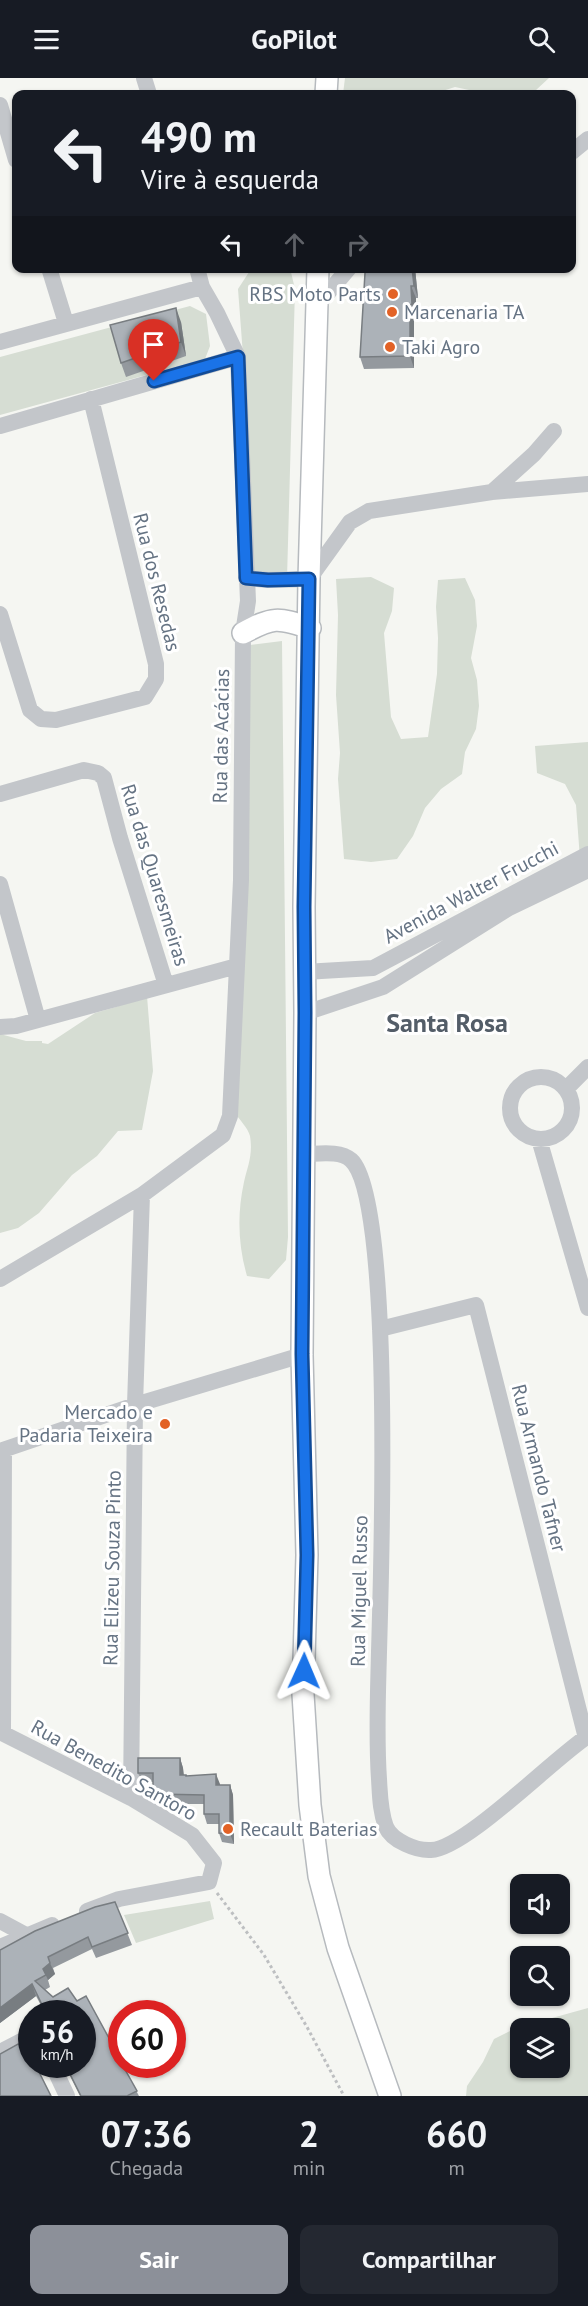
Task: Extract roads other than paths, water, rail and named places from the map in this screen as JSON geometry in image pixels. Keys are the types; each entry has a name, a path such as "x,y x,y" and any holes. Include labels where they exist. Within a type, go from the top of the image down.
{"main road":[{"path":"318,273 309,579 304,972 302,1354 307,1555 303,1694 310,1805 319,1876 338,1948 390,2096"},
{"path":"243,633 267,620 284,620 310,628"}],"street":[{"path":"0,105 12,146"},
{"path":"576,149 588,139"},
{"path":"51,273 66,324"},
{"path":"0,426 238,357 218,313 202,287 198,273"},
{"path":"316,307 345,273"},
{"path":"0,342 202,287"},
{"name":"Rua das Acácias","path":"142,1195 223,1136 230,1116 241,880 243,633 248,601 238,357"},
{"name":"Rua dos Resedas","path":"0,614 30,710 41,719 56,720 144,697 156,680 156,664 91,399"},
{"path":"492,492 534,454 554,431"},
{"path":"246,578 309,579 350,522 369,511 492,492 588,484"},
{"name":"Rua das Quaresmeiras","path":"0,794 84,770 98,773 104,778 120,838 166,985"},
{"name":"Avenida Walter Frucchi","path":"373,968 588,854"},
{"name":"Avenida Walter Frucchi","path":"305,1013 383,987 509,908 588,870"},
{"path":"0,884 38,1020"},
{"path":"0,1027 16,1026 237,966"},
{"path":"304,972 373,968 383,987"},
{"path":"566,1089 588,1067"},
{"path":"539,1077 549,1078 566,1089 572,1103 570,1120 566,1127 550,1137 540,1139 521,1131 514,1123 511,1103 514,1093 529,1080 539,1077"},
{"path":"540,1139 588,1308"},
{"name":"Rua Miguel Russo","path":"304,1154 336,1154 349,1158 358,1167 372,1222 382,1354 376,1740 380,1806 387,1829 404,1844 432,1850 463,1838 587,1737"},
{"path":"0,1279 142,1195"},
{"name":"Rua Elizeu Souza Pinto","path":"131,1798 135,1405 142,1195"},
{"name":"Rua Armando Tafner","path":"380,1329 477,1305 587,1737"},
{"path":"1,1732 2,1450 135,1405 302,1354"},
{"name":"Rua Benedito Santoro","path":"1,1732 131,1798 192,1835 214,1863 209,1882 119,1899 26,1935"},
{"path":"0,1921 26,1935"},
{"path":"0,1947 26,1935"},
{"path":"0,2052 18,2043"},
{"path":"59,2078 67,2096"}],"place":[{"name":"RBS Moto Parts","path":"393,294"},
{"name":"Marcenaria TA","path":"392,312"},
{"name":"Taki Agro","path":"390,347"},
{"name":"Mercado e Padaria Teixeira","path":"165,1424"},
{"name":"Recault Baterias","path":"228,1829"}],"district":[{"name":"Santa Rosa","path":"447,1022"}]}
